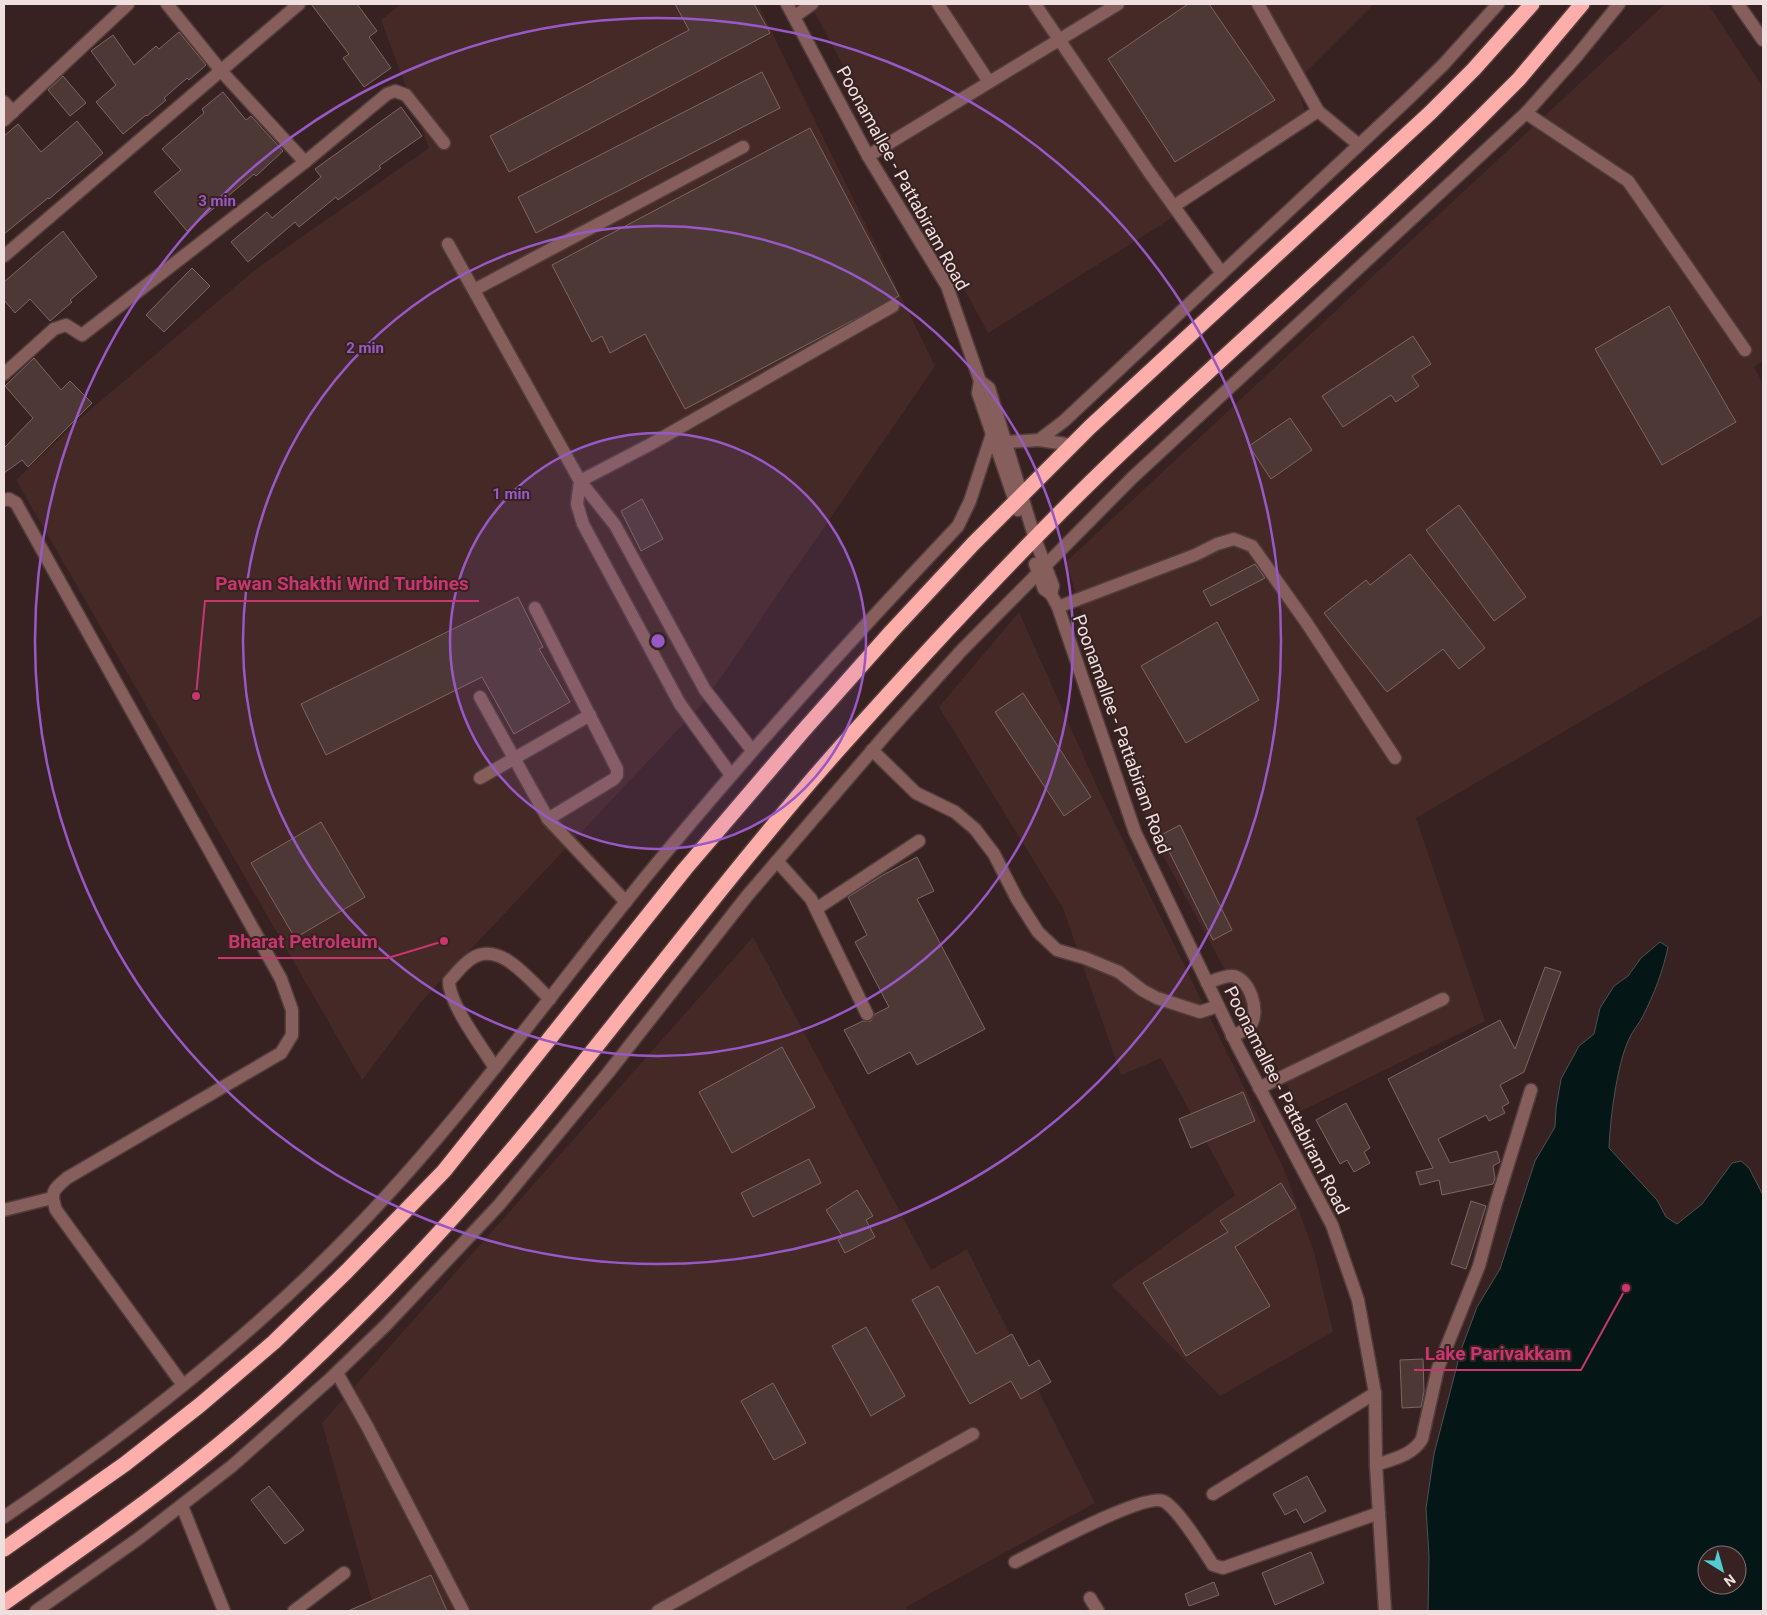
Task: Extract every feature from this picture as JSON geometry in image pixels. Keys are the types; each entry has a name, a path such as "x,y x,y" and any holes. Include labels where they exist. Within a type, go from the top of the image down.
{"highway":[{"path":"4,1549 81,1496 200,1405 274,1342 408,1209 478,1131 686,869 796,738 890,632 1072,445 1430,113 1474,69 1532,4"},
{"path":"4,1603 96,1538 208,1453 312,1362 391,1284 508,1154 722,888 835,754 990,585 1121,453 1432,166 1519,79 1582,4"}],"street":[{"path":"4,102 8,116 128,4"},
{"path":"167,4 222,72 305,162"},
{"path":"4,256 222,72 299,4"},
{"name":"Poonamallee - Pattabiram Road","path":"787,4 868,156 947,286 980,381 989,388 1006,442 1019,498"},
{"path":"794,17 812,4"},
{"path":"938,4 989,82"},
{"path":"1036,4 1174,206 1222,272"},
{"path":"868,156 1118,4"},
{"path":"1258,4 1318,111 1358,145"},
{"path":"1039,440 1064,421 1358,145 1442,65 1498,4"},
{"path":"36,1611 182,1506 276,1429 427,1284 499,1205 777,861 872,750 961,651 1132,478 1526,113 1620,4"},
{"path":"1738,4 1763,40"},
{"path":"4,374 54,329 66,325 82,335 305,162 387,94 396,91 406,95 444,143"},
{"path":"1174,206 1318,111"},
{"path":"1526,113 1628,181 1745,350"},
{"path":"474,290 743,147"},
{"path":"448,244 580,481 615,525 705,690 752,750"},
{"path":"580,481 651,444 893,306"},
{"path":"980,381 978,393 992,434 1019,498 1041,568"},
{"path":"4,1517 79,1466 184,1385 270,1310 360,1224 437,1141 626,902 752,750 958,526 970,501 992,434"},
{"path":"1006,442 1039,440 1072,445"},
{"path":"580,481 577,504 583,524 680,704 731,776"},
{"path":"4,500 9,499 16,503 281,979 292,1010 292,1035 281,1053 67,1178 55,1189 52,1198 56,1210 184,1385"},
{"path":"1058,607 1194,555 1217,544 1234,539 1252,546 1306,622 1395,758"},
{"name":"Poonamallee - Pattabiram Road","path":"1041,568 1044,589 1051,594 1058,607 1135,832 1232,1036 1332,1226 1358,1300 1375,1393 1376,1465 1385,1611"},
{"path":"535,608 614,762 617,775 548,819"},
{"path":"480,698 548,819 626,902"},
{"path":"480,778 590,715"},
{"path":"872,750 916,793 955,812 975,829 994,854 1017,899 1038,932 1057,950 1085,958 1119,972 1142,990 1157,998 1200,1012 1218,1006"},
{"path":"816,909 919,841"},
{"path":"777,861 808,894 866,1014"},
{"path":"495,1068 456,1006 449,992 449,981 470,959 482,953 494,953 509,962 550,999"},
{"path":"1207,983 1232,976 1238,978 1246,986 1253,999 1255,1016 1251,1025 1232,1036"},
{"path":"1259,1088 1443,999"},
{"path":"1376,1465 1408,1453 1418,1446 1422,1438 1438,1368 1480,1266 1496,1203 1531,1090"},
{"path":"4,1210 52,1198"},
{"path":"336,1373 367,1426 463,1611"},
{"path":"1213,1494 1375,1393"},
{"path":"658,1611 973,1434"},
{"path":"1015,1562 1128,1507 1152,1499 1164,1501 1173,1509 1213,1565 1223,1568 1379,1513"},
{"path":"182,1506 224,1611"},
{"path":"294,1611 344,1573"},
{"path":"1090,1598 1098,1611"}],"shaded area":[{"path":"401,4 758,4 935,366 703,703 422,1001 362,1080 16,480 83,416 256,269 429,148 381,20"},
{"path":"810,4 1374,4 1296,82 1306,115 1164,223 988,333"},
{"path":"1665,4 1708,4 1763,87 1763,361 1754,367 1763,384 1763,615 1416,818 1485,1021 1301,1111 1151,833 1066,562"},
{"path":"1019,612 1099,791 1283,1167 1314,1252 1333,1332 1220,1396 1111,1285 1235,1195 1161,1058 1121,1075 1063,908 939,707"},
{"path":"753,937 931,1270 967,1249 1095,1503 906,1607 909,1611 375,1611 322,1423"},
{"path":"1660,942 1668,947 1664,965 1654,991 1643,1016 1629,1039 1621,1063 1613,1107 1609,1148 1657,1200 1666,1217 1677,1224 1702,1204 1732,1163 1741,1161 1749,1168 1763,1195 1763,1611 1428,1611 1429,1556 1426,1508 1434,1454 1461,1350 1477,1307 1500,1269 1535,1161 1555,1127 1561,1079 1579,1046 1594,1034 1600,1008 1614,986 1628,976 1641,958"}],"building":[{"path":"311,4 357,4 377,31 369,37 391,68 364,87 343,58 349,54"},
{"path":"675,4 754,4 770,33 509,172 490,136 689,30"},
{"path":"1188,4 1209,4 1275,100 1175,162 1108,59"},
{"path":"179,32 206,65 189,80 187,78 164,98 166,100 123,134 96,102 116,85 91,51 113,35 134,65 156,46 159,49"},
{"path":"762,72 780,108 536,233 518,197"},
{"path":"63,76 86,103 70,116 48,90"},
{"path":"223,92 246,120 251,116 283,151 256,176 254,174 187,231 154,192 181,170 162,149 204,113 202,109"},
{"path":"401,107 422,136 379,166 381,168 338,200 336,197 299,227 295,222 248,262 231,242 267,212 272,218 321,177 315,169"},
{"path":"77,121 103,153 4,234 4,136 18,124 41,152"},
{"path":"810,128 899,296 685,409 645,334 610,353 602,336 592,342 552,265"},
{"path":"63,231 97,277 70,300 72,302 50,321 30,299 15,313 4,300 4,282"},
{"path":"192,268 210,286 164,332 146,315"},
{"path":"1669,306 1736,422 1662,465 1595,349"},
{"path":"1413,336 1431,364 1412,376 1419,386 1396,402 1391,395 1343,427 1322,396"},
{"path":"34,358 61,390 70,381 92,403 28,467 22,460 4,473 4,448 33,418 5,386"},
{"path":"1290,418 1312,450 1271,479 1249,446"},
{"path":"642,499 663,539 641,551 621,511"},
{"path":"1459,505 1526,597 1494,621 1426,530"},
{"path":"1410,554 1485,648 1459,669 1443,649 1387,692 1324,613 1366,580 1370,585"},
{"path":"1255,564 1265,578 1211,606 1203,591"},
{"path":"518,597 543,647 539,649 570,702 514,734 482,677 326,755 301,704"},
{"path":"1217,622 1259,700 1186,743 1141,666"},
{"path":"1023,693 1091,797 1064,816 995,712"},
{"path":"321,822 365,897 295,938 251,863"},
{"path":"1180,825 1232,930 1213,940 1161,835"},
{"path":"917,857 934,891 917,899 985,1029 917,1065 910,1052 868,1074 844,1030 863,1021 871,1021 875,1014 889,1007 855,942 867,935 848,897"},
{"path":"1545,967 1561,972 1524,1072 1500,1085 1509,1103 1502,1107 1505,1113 1489,1121 1486,1115 1438,1139 1450,1163 1497,1151 1500,1162 1493,1166 1495,1178 1493,1184 1442,1195 1439,1180 1420,1185 1416,1172 1433,1168 1388,1079 1500,1020 1515,1049"},
{"path":"782,1047 815,1107 732,1153 699,1092"},
{"path":"1243,1092 1255,1121 1191,1148 1179,1119"},
{"path":"1346,1103 1370,1148 1364,1152 1370,1163 1354,1172 1347,1160 1340,1164 1316,1120"},
{"path":"809,1159 821,1183 753,1217 741,1193"},
{"path":"1281,1183 1296,1208 1235,1247 1270,1306 1186,1356 1143,1283 1228,1232 1220,1221"},
{"path":"857,1190 873,1216 866,1220 875,1237 845,1253 838,1240 843,1237 826,1210"},
{"path":"1471,1201 1486,1206 1466,1269 1451,1264"},
{"path":"938,1286 976,1354 1012,1334 1029,1366 1039,1360 1051,1382 1021,1399 1011,1381 970,1404 912,1300"},
{"path":"866,1327 905,1396 871,1416 832,1346"},
{"path":"1423,1359 1424,1391 1421,1407 1402,1408 1400,1360"},
{"path":"773,1383 806,1443 774,1460 741,1401"},
{"path":"1307,1476 1326,1511 1304,1523 1296,1509 1285,1515 1273,1494"},
{"path":"269,1486 304,1530 285,1544 251,1500"},
{"path":"1311,1552 1324,1583 1275,1605 1262,1573"},
{"path":"431,1575 447,1611 348,1611"},
{"path":"1214,1582 1219,1595 1189,1606 1185,1594"}],"place":[{"name":"Pawan Shakthi Wind Turbines","path":"196,696"},
{"name":"Bharat Petroleum","path":"444,941"},
{"name":"Lake Parivakkam","path":"1626,1288"}]}
